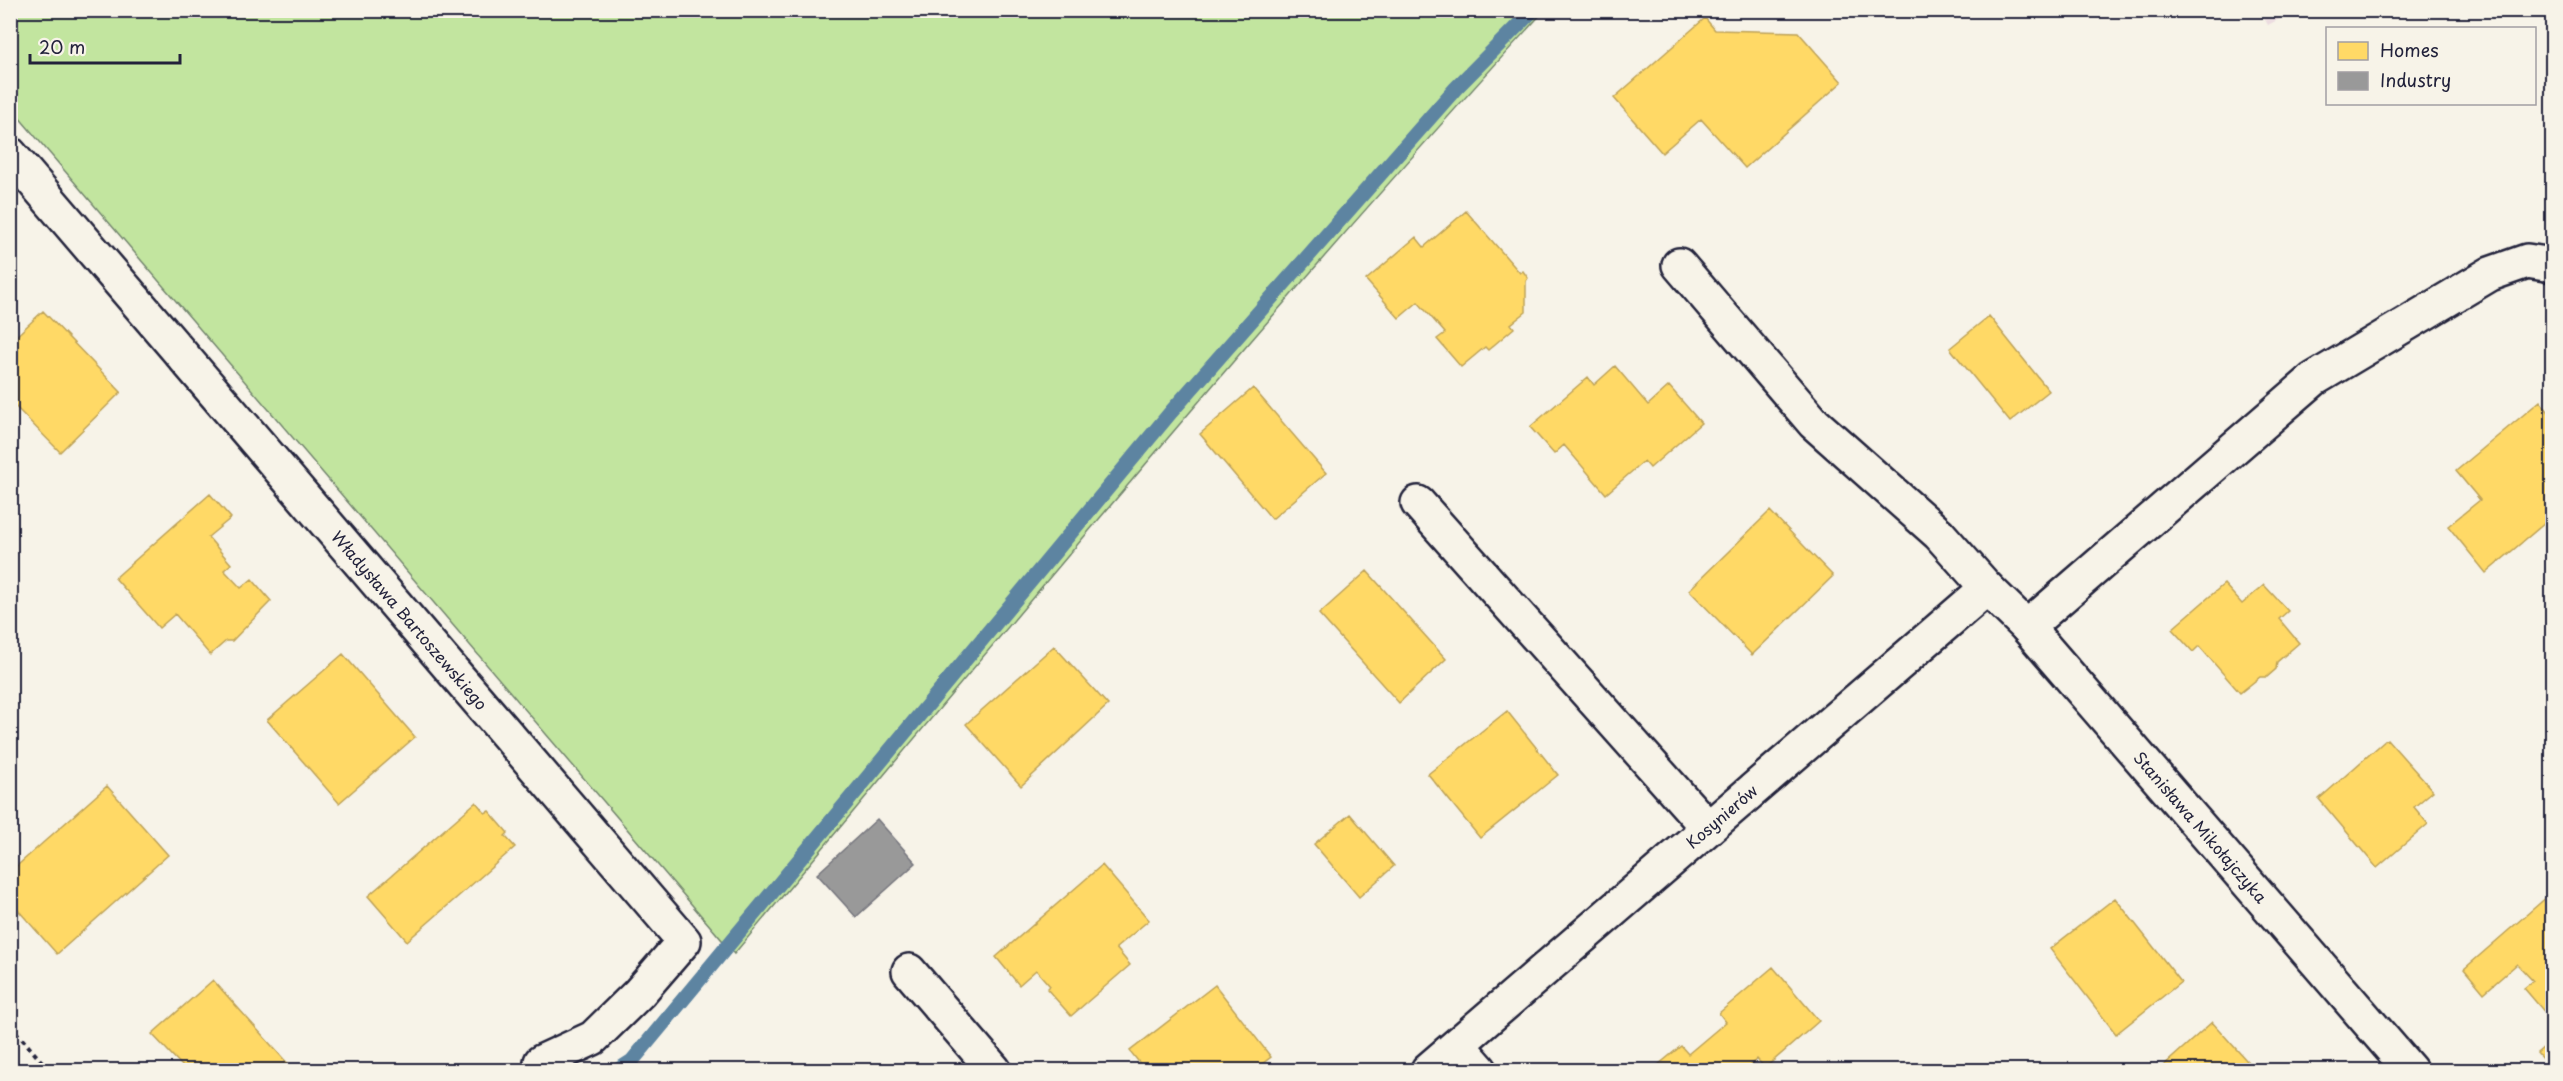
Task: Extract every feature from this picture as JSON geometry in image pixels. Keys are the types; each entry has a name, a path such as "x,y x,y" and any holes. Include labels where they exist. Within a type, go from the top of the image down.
{"street":[{"name":"Władysława Bartoszewskiego","path":"10,154 684,941 674,956 593,1038 542,1062"},
{"path":"2027,627 2314,379 2490,274 2527,261 2553,265"},
{"name":"Stanisława Mikołajczyka","path":"1679,265 1814,423 1939,534 1987,588 2027,627 2410,1071"},
{"path":"1418,503 1707,827"},
{"name":"Kosynierów","path":"1428,1071 1707,827 1987,588"},
{"path":"909,971 994,1071"},
{"path":"1458,1045 1480,1071"}],"path":[{"path":"10,1025 49,1071"}],"shaded area":[{"path":"2260,11 2294,11 2268,25"}],"green space":[{"path":"10,11 1544,11 1337,242 1235,360 734,954 11,108"}],"building: Homes":[{"path":"1705,18 1715,30 1798,32 1842,82 1745,168 1701,119 1662,153 1614,98"},
{"path":"1466,211 1520,273 1523,271 1528,278 1526,281 1526,312 1511,324 1514,328 1488,350 1485,347 1461,367 1437,339 1445,333 1418,302 1399,318 1366,280 1416,237 1424,247"},
{"path":"43,311 121,392 60,452 10,401 10,342"},
{"path":"1989,316 2049,391 2010,422 1950,348"},
{"path":"1615,366 1648,405 1669,386 1701,423 1650,468 1644,461 1606,494 1564,445 1554,454 1530,427 1588,377 1594,385"},
{"path":"1253,388 1326,473 1272,519 1200,434"},
{"path":"2540,401 2552,416 2552,517 2486,573 2448,526 2480,500 2456,471"},
{"path":"210,494 231,518 208,537 231,564 224,570 241,588 252,579 271,601 232,641 226,641 210,655 175,614 159,628 115,578"},
{"path":"1770,511 1833,576 1752,655 1689,590"},
{"path":"1367,571 1446,659 1399,703 1319,614"},
{"path":"2224,584 2242,604 2264,585 2288,611 2279,619 2299,643 2277,662 2276,669 2267,677 2260,677 2240,693 2199,646 2193,652 2172,629"},
{"path":"1054,646 1108,705 1021,786 966,724"},
{"path":"343,654 415,737 339,803 267,720"},
{"path":"1507,711 1558,775 1480,838 1428,774"},
{"path":"2387,739 2433,791 2414,807 2428,824 2377,868 2319,799"},
{"path":"10,775 18,785 10,791"},
{"path":"107,786 168,855 57,954 10,901 10,872"},
{"path":"476,802 485,813 489,811 508,833 505,836 515,847 407,941 368,896"},
{"path":"1350,814 1394,866 1359,897 1314,844"},
{"path":"1102,865 1149,920 1116,948 1130,965 1071,1016 1047,989 1050,986 1036,970 1019,985 996,957"},
{"path":"2548,896 2552,901 2552,1010 2547,1015 2524,988 2533,981 2517,964 2484,993 2464,969"},
{"path":"2115,898 2181,982 2116,1034 2050,949"},
{"path":"1773,967 1819,1021 1765,1068 1757,1059 1744,1070 1652,1070 1681,1046 1688,1054 1726,1022 1719,1013"},
{"path":"213,980 289,1065 283,1070 186,1070 152,1034"},
{"path":"1215,985 1271,1057 1254,1070 1145,1070 1130,1051"},
{"path":"2212,1022 2255,1070 2167,1070 2163,1066"},
{"path":"2552,1040 2552,1070 2537,1053"}],"building: Industry":[{"path":"877,819 916,863 856,917 817,874"}],"waterway":[{"path":"618,1070 632,1061 1171,412 1456,88 1533,10"}]}
